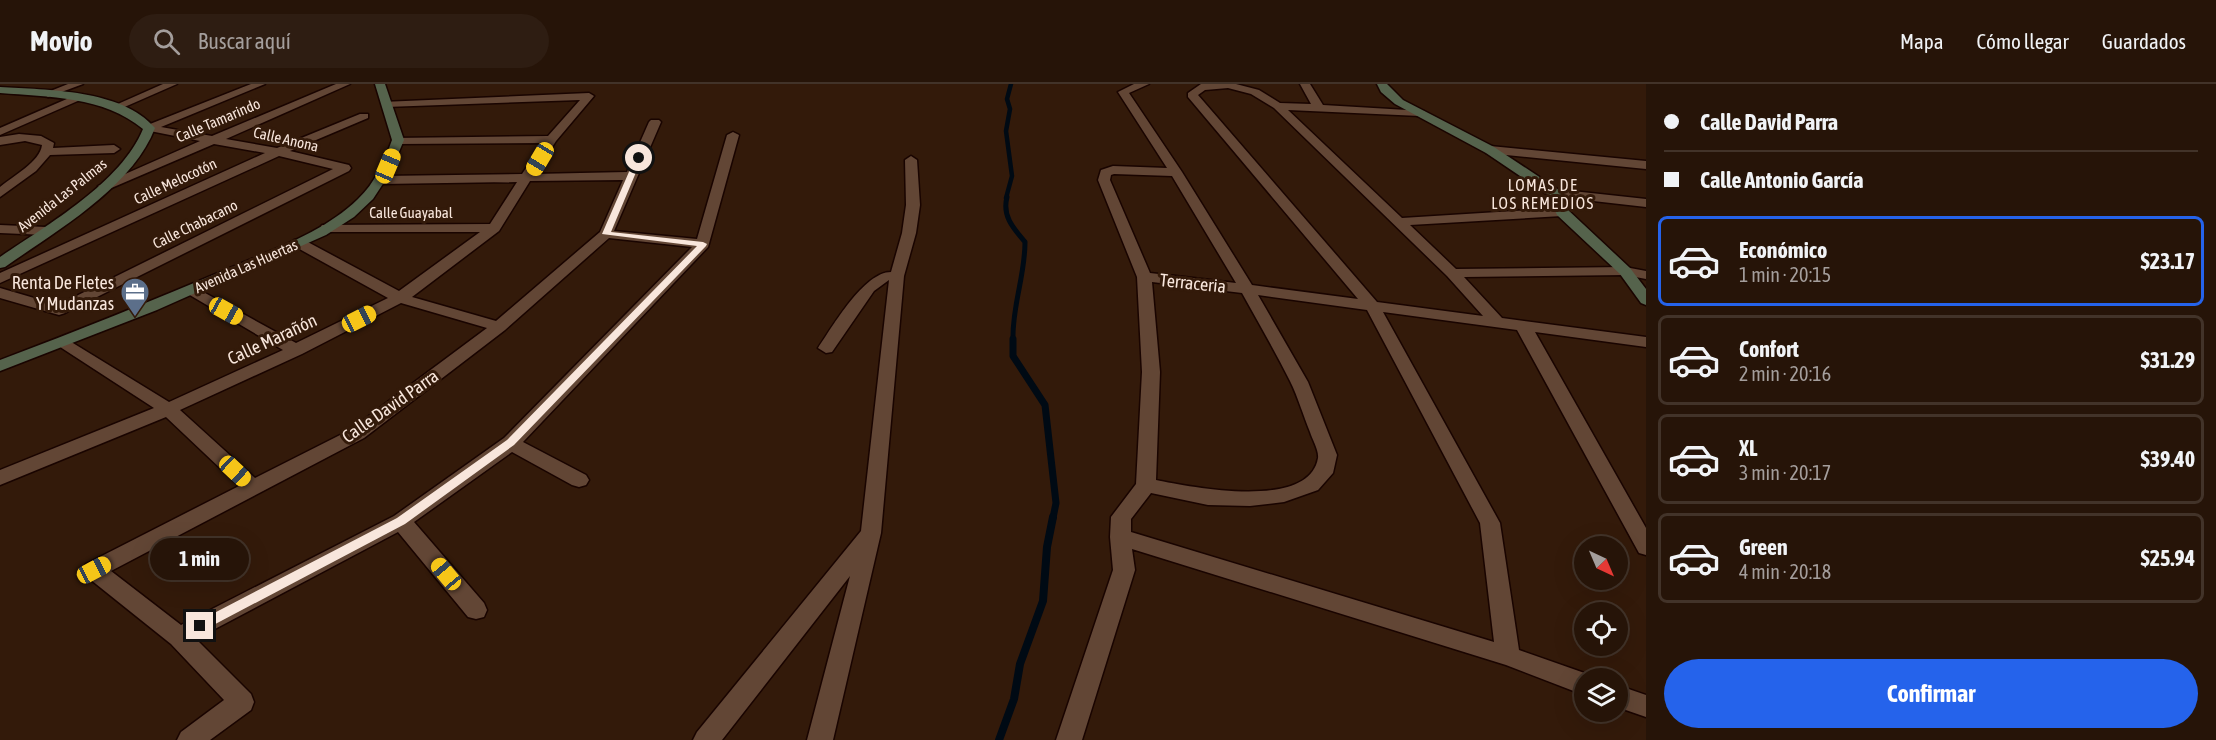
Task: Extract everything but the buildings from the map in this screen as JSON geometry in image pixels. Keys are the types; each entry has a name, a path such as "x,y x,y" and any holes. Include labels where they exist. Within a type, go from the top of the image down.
{"street":[{"path":"48,94 78,84"},
{"path":"116,107 172,84"},
{"path":"0,90 76,98 116,107 132,113 149,128 260,84"},
{"name":"Calle Tamarindo","path":"104,186 212,138 344,84"},
{"path":"380,84 397,130 398,140 551,139"},
{"path":"1069,740 1124,570 1120,537 1121,517 1146,485 1208,498 1250,499 1284,495 1311,485 1323,473 1328,455 1299,382 1247,289 1176,171 1123,92 1144,84"},
{"path":"1305,84 1319,108"},
{"path":"1382,84 1385,90 1399,102 1490,150 1554,193 1646,203"},
{"path":"1498,323 1452,273 1278,106 1255,92 1228,85 1202,87 1192,95 1373,308 1490,523 1508,656"},
{"name":"Calle Marañón","path":"0,478 168,409 296,350 400,298 494,228 551,139 589,96 386,104"},
{"path":"0,132 76,98"},
{"path":"1278,106 1420,113"},
{"name":"Calle Melocotón","path":"0,279 278,152 364,116"},
{"name":"Calle David Parra","path":"179,637 94,570 357,434 499,327 606,234 655,122"},
{"name":"Calle Anona","path":"149,128 212,138 345,168"},
{"name":"Avenida Las Palmas","path":"0,264 104,186 142,146 149,128"},
{"path":"190,740 242,702 179,637 401,521 511,443 703,244 733,135"},
{"path":"0,141 39,138 48,143 47,152 32,168 0,193"},
{"name":"Avenida Las Huertas","path":"0,366 191,291 299,243 327,228 362,203 382,180 398,140"},
{"path":"47,152 114,149"},
{"path":"1490,150 1646,165"},
{"path":"820,740 872,533 897,276 914,205 911,160"},
{"name":"Calle Chabacano","path":"0,293 59,310 345,168"},
{"path":"1144,277 1104,180 1105,173 1113,170 1176,171"},
{"path":"382,180 631,176"},
{"path":"1554,193 1562,212 1625,271 1646,300"},
{"path":"1398,222 1562,212"},
{"name":"Calle Guayabal","path":"327,228 494,228"},
{"path":"0,229 46,231"},
{"path":"606,234 703,244"},
{"path":"299,243 400,298 499,327"},
{"path":"1452,273 1625,271 1646,275"},
{"path":"826,348 869,288 884,276 897,276"},
{"name":"Terraceria","path":"1146,485 1151,372 1144,277 1646,342"},
{"path":"191,291 296,350"},
{"path":"1524,327 1646,547"},
{"path":"62,343 168,409 252,487"},
{"path":"511,443 579,480"},
{"path":"401,521 476,609"},
{"path":"706,740 872,533"},
{"path":"1120,537 1508,656 1574,680"},
{"path":"1628,700 1646,706"}],"waterway":[{"path":"1006,198 1012,176 1006,131 1010,109 1007,99 1011,84"},
{"path":"1007,197 1007,216 1025,242 1014,315 1013,356 1045,405 1056,503 1053,518"},
{"path":"999,740 1014,699 1020,664 1043,601 1047,547 1053,517"}],"place":[{"name":"Renta De Fletes Y Mudanzas","path":"135,318"}],"district":[{"name":"LOMAS DE LOS REMEDIOS","path":"1543,194"}],"route":[{"path":"200,626 401,521 511,443 703,244 606,234 639,158"}]}
